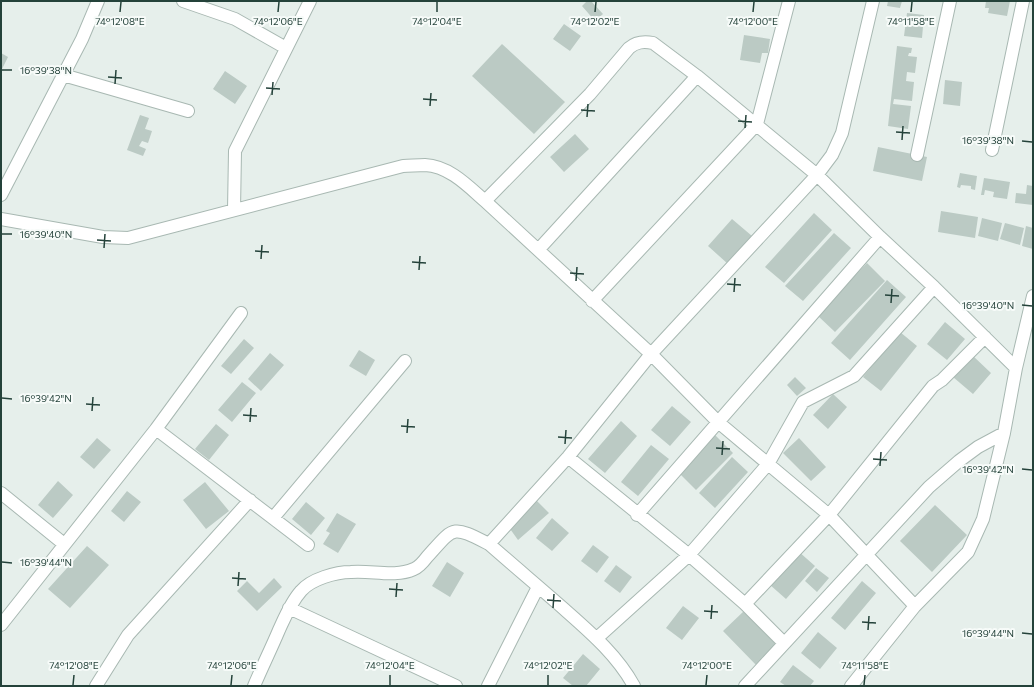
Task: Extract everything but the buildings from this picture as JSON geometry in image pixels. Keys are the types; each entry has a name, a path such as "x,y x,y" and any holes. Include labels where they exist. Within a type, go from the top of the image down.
{"street":[{"path":"1,195 82,39 98,1"},
{"path":"183,1 203,4 286,48"},
{"path":"234,210 236,151 310,1"},
{"path":"592,301 757,124 789,1"},
{"path":"489,544 568,457 651,354 817,175 832,155 842,133 873,1"},
{"path":"917,155 950,1"},
{"path":"992,150 1023,1"},
{"path":"485,201 590,94 634,44 646,42 653,43 659,46 757,124 817,175 1016,368"},
{"path":"63,75 188,111"},
{"path":"538,249 697,76"},
{"path":"1,219 103,237 128,238 403,166 425,165 442,168 459,179 538,249 592,301 651,354 718,422 829,515 915,606"},
{"path":"637,515 880,237"},
{"path":"596,638 689,555 768,464 803,402 854,376 934,287"},
{"path":"851,686 915,606 968,552 983,519 1004,433 1016,368 1033,296"},
{"path":"1,625 156,430 241,313"},
{"path":"745,604 829,515 933,386 942,380 985,337"},
{"path":"273,518 405,361"},
{"path":"156,430 308,545"},
{"path":"745,686 867,556 929,487 978,447 1004,433"},
{"path":"568,457 637,515 689,555 745,604 784,643"},
{"path":"1,493 64,544"},
{"path":"96,686 128,635 250,500"},
{"path":"254,686 289,608 301,590 317,580 331,575 351,572 393,574 416,569 448,534 456,531 464,532 489,544 538,586 616,658 629,683"},
{"path":"488,686 538,586"},
{"path":"289,608 456,686"}]}
